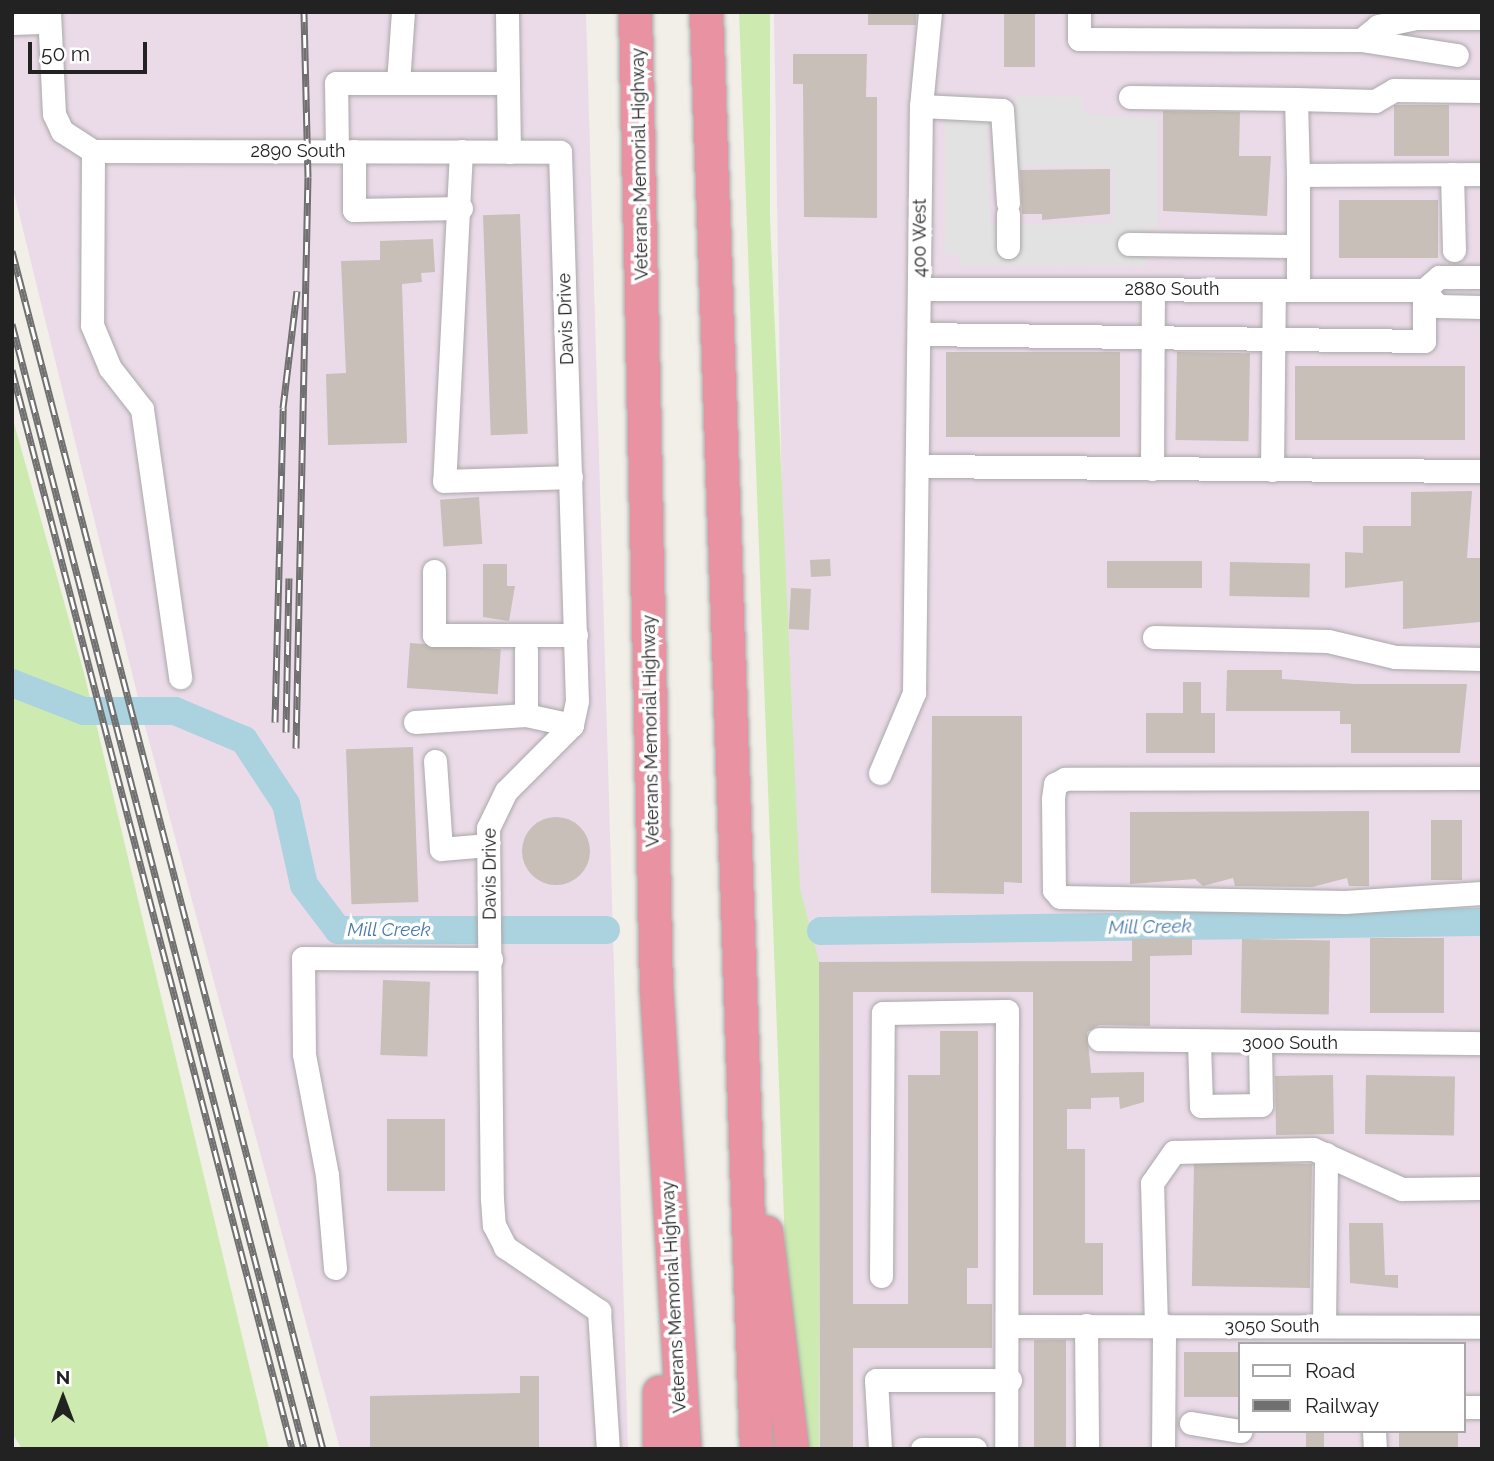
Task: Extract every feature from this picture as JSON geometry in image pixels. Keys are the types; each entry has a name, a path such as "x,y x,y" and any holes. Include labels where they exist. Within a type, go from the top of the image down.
{"highway":[{"name":"Veterans Memorial Highway","path":"635,12 656,987 684,1449"},
{"path":"706,12 756,1449"},
{"path":"740,980 792,1449"},
{"path":"656,987 659,1449"}],"street":[{"path":"398,83 397,25 403,12"},
{"path":"507,12 509,152"},
{"name":"400 West","path":"880,773 914,693 920,106 930,12"},
{"path":"1079,12 1079,39 1361,40 1457,55"},
{"path":"12,23 49,17 54,114 61,131 93,150 92,325 110,368 142,409 180,677"},
{"path":"1361,40 1378,26 1417,19 1482,18"},
{"path":"461,208 354,210 335,83 508,83"},
{"path":"1130,97 1375,101 1394,90 1482,91"},
{"path":"1296,99 1298,290"},
{"path":"920,106 1002,110 1008,247"},
{"name":"2890 South","path":"93,150 560,152"},
{"path":"461,151 461,208 444,481 571,477"},
{"name":"Davis Drive","path":"560,152 576,635 572,725 506,791 492,812 488,845 494,1225 505,1247 599,1311 608,1449"},
{"path":"1452,174 1454,250"},
{"path":"1298,175 1482,174"},
{"path":"1129,244 1297,246"},
{"name":"2880 South","path":"919,289 1424,290 1439,277 1482,277"},
{"path":"1152,469 1153,289"},
{"path":"1272,470 1274,290"},
{"path":"1424,290 1438,306 1482,307"},
{"path":"919,334 1424,341 1424,290"},
{"path":"917,466 1482,471"},
{"path":"434,571 434,635 576,635"},
{"path":"1154,636 1328,640 1395,657 1482,659"},
{"path":"526,650 526,715"},
{"path":"415,722 526,715 572,725"},
{"path":"435,761 441,849 488,845"},
{"path":"1482,778 1065,779 1055,784 1053,799 1054,890 1060,897 1345,902 1482,893"},
{"path":"335,1268 327,1175 304,1054 303,957 491,951"},
{"path":"881,1276 883,1013 1007,1011 1003,1292 1010,1326 1010,1380 1006,1449"},
{"name":"3000 South","path":"1099,1039 1260,1043 1482,1043"},
{"path":"1199,1042 1201,1106 1261,1105 1260,1043"},
{"path":"1163,1449 1160,1325 1152,1184 1164,1157 1186,1148 1326,1154 1402,1189 1482,1188"},
{"path":"1324,1326 1326,1154"},
{"path":"1086,1325 1087,1449"},
{"name":"3050 South","path":"1010,1326 1482,1327"},
{"path":"880,1449 876,1380 1010,1380"},
{"path":"1191,1423 1233,1425 1238,1429"},
{"path":"922,1449 975,1449"}],"shaded area":[{"path":"12,12 586,12 628,1449 340,1449 145,726 12,185"},
{"path":"774,12 1482,12 1482,1449 810,1449 789,951"},
{"path":"1016,96 1083,97 1084,114 1158,118 1158,230 1145,229 1146,267 959,266 959,255 945,254 945,122 988,121 990,225 1113,223 1113,167 1017,167"}],"green space":[{"path":"739,12 770,12 770,219 800,889 819,961 819,1449 803,1449 786,1273"},
{"path":"12,416 84,673 269,1449 22,1449 12,1433"}],"building":[{"path":"868,12 916,12 916,25 868,25"},
{"path":"1004,13 1035,13 1035,67 1004,67"},
{"path":"793,54 867,54 866,97 877,97 877,218 804,217 803,84 793,84"},
{"path":"1394,105 1449,105 1449,156 1394,156"},
{"path":"1163,111 1240,112 1239,156 1271,156 1267,216 1163,211"},
{"path":"1110,169 1110,214 1042,220 1042,214 1022,214 1020,170"},
{"path":"1339,200 1438,200 1438,258 1339,258"},
{"path":"520,214 528,434 491,435 483,215"},
{"path":"433,239 435,272 421,273 422,282 402,284 407,443 328,445 326,374 346,373 341,261 380,260 380,241"},
{"path":"946,352 1120,352 1120,437 946,437"},
{"path":"1177,352 1250,353 1248,441 1175,440"},
{"path":"1295,366 1465,366 1465,440 1295,440"},
{"path":"1472,491 1467,558 1481,558 1480,622 1403,629 1403,581 1345,588 1345,552 1363,553 1363,526 1411,526 1411,492"},
{"path":"479,497 482,544 443,547 440,500"},
{"path":"830,559 831,576 811,577 810,560"},
{"path":"1107,561 1202,561 1202,588 1107,588"},
{"path":"1230,562 1310,563 1309,597 1229,596"},
{"path":"483,564 507,564 507,586 515,586 509,621 483,617"},
{"path":"791,588 811,589 809,630 789,629"},
{"path":"410,643 501,649 498,694 407,688"},
{"path":"1227,670 1282,670 1282,679 1355,684 1467,684 1460,753 1351,753 1351,724 1340,724 1340,711 1226,711"},
{"path":"1183,682 1201,682 1201,713 1215,713 1215,753 1146,753 1146,713 1183,713"},
{"path":"932,716 1022,716 1022,883 1004,882 1004,894 931,893"},
{"path":"413,747 418,902 351,904 346,749"},
{"path":"1369,811 1369,886 1349,886 1347,878 1312,887 1235,886 1233,878 1203,886 1195,879 1130,884 1130,812"},
{"path":"563,817 584,832 590,844 588,864 580,875 563,885 549,885 532,875 524,864 522,844 532,827 543,819"},
{"path":"1431,820 1462,820 1462,880 1431,880"},
{"path":"1192,938 1192,955 1150,956 1150,1026 1099,1025 1087,1032 1091,1073 1144,1072 1144,1102 1120,1109 1119,1097 1091,1098 1091,1109 1067,1109 1067,1149 1085,1149 1085,1243 1103,1243 1103,1295 1033,1295 1033,992 853,992 853,1304 908,1304 908,1075 940,1075 940,1031 978,1031 978,1268 967,1268 967,1304 992,1304 992,1348 853,1348 853,1449 820,1449 819,962 1132,961 1132,939"},
{"path":"1370,938 1444,938 1444,1013 1370,1013"},
{"path":"1242,939 1330,941 1329,1015 1241,1013"},
{"path":"383,980 430,982 427,1057 380,1055"},
{"path":"1333,1075 1334,1134 1276,1135 1275,1076"},
{"path":"1366,1075 1455,1077 1454,1136 1365,1134"},
{"path":"387,1119 445,1119 445,1191 387,1191"},
{"path":"1194,1162 1312,1164 1310,1288 1192,1286"},
{"path":"1349,1223 1383,1223 1385,1275 1398,1275 1398,1288 1350,1283"},
{"path":"1034,1340 1066,1340 1066,1449 1034,1449"},
{"path":"1184,1352 1238,1352 1238,1397 1184,1397"},
{"path":"520,1376 539,1376 539,1449 370,1449 370,1396 520,1393"},
{"path":"1306,1433 1324,1433 1324,1449 1306,1449"},
{"path":"1399,1433 1458,1433 1458,1449 1399,1449"}],"waterway":[{"name":"Mill Creek","path":"12,683 84,711 175,711 244,740 286,804 304,885 338,930 606,930"},
{"name":"Mill Creek","path":"821,931 1479,922"}],"railway":[{"path":"296,748 308,177 304,12"},
{"path":"12,251 323,1449"},
{"path":"275,722 283,408 297,291"},
{"path":"12,324 304,1449"},
{"path":"12,370 292,1449"},
{"path":"286,732 289,578"}]}
